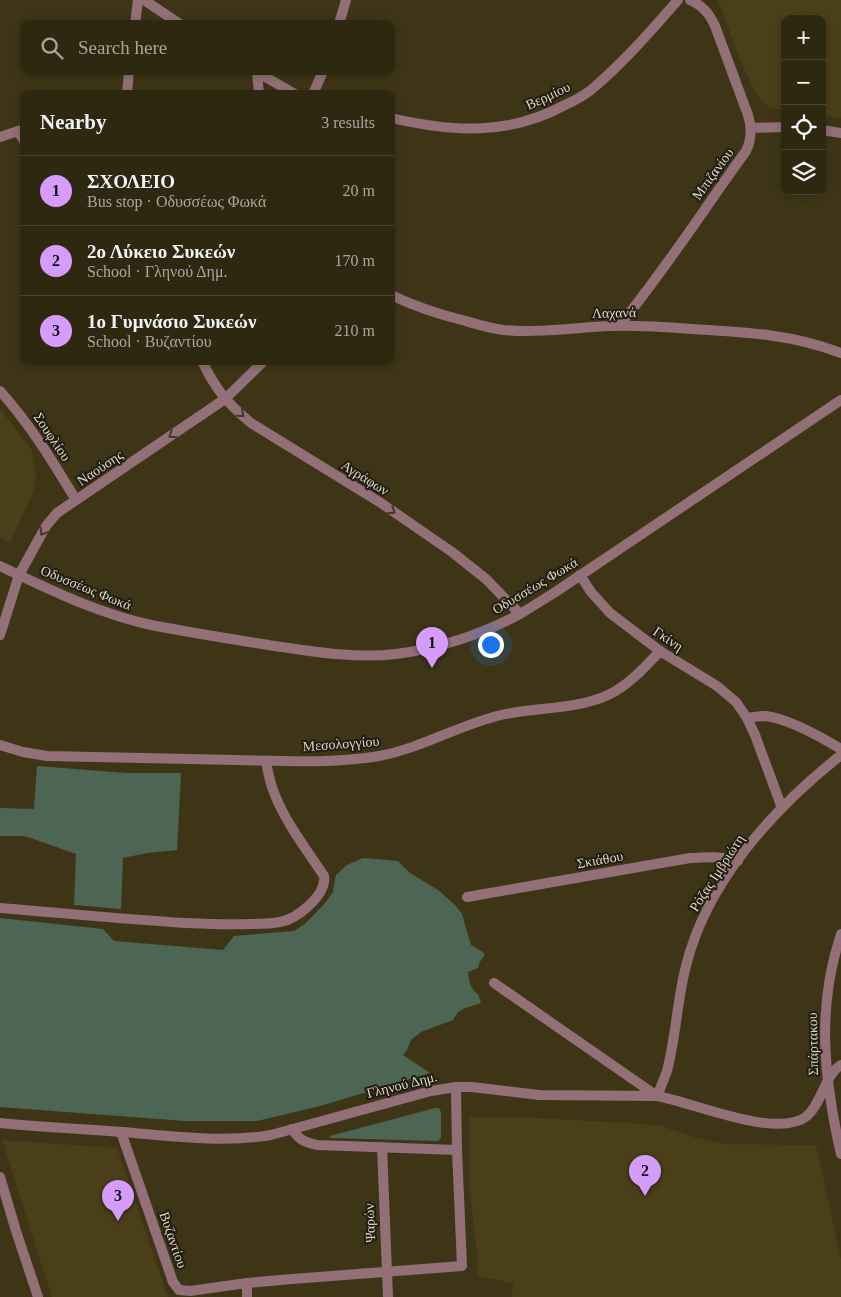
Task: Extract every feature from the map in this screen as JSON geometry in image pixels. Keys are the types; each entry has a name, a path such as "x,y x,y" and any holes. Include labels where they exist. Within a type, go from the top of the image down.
{"street":[{"path":"136,20 138,0"},
{"path":"144,0 174,20"},
{"path":"341,20 346,0"},
{"name":"Βερμίου","path":"395,119 433,126 472,128 511,126 541,117 589,91 623,60 678,0"},
{"path":"690,0 703,8 712,18 752,128 781,127"},
{"path":"127,90 129,75"},
{"path":"257,75 259,90"},
{"path":"261,75 288,90"},
{"path":"315,90 321,75"},
{"name":"Μπιζανίου","path":"619,326 652,284 746,151 752,128"},
{"path":"0,137 20,130"},
{"path":"826,130 841,132"},
{"name":"Λαχανά","path":"395,297 447,316 497,329 534,330 619,326 723,330 804,340 841,353"},
{"name":"Αγράφων","path":"204,365 225,399 251,423 381,503 452,552 486,579 520,614"},
{"name":"Ναούσης","path":"0,635 19,575 41,535 57,513 225,399 260,365"},
{"name":"Σουφλίου","path":"0,391 41,443 76,500"},
{"name":"Οδυσσέως Φωκά","path":"0,566 89,606 136,622 295,649 336,654 383,655 422,650 482,631 520,614 841,400"},
{"name":"Γκίνη","path":"580,575 591,592 610,613 660,652 717,686 736,702 747,718 759,744 782,808"},
{"name":"Μεσολογγίου","path":"0,744 23,752 47,756 266,761 339,760 382,755 414,748 476,722 494,717 595,700 622,686 645,668 660,652"},
{"path":"747,718 764,716 773,718 818,736 841,749"},
{"name":"Ρόζας Ιμβριώτη","path":"657,1096 665,1078 680,989 692,944 707,908 738,861 782,808 805,785 841,755"},
{"path":"0,908 159,922 214,924 274,923 289,920 304,910 315,898 324,884 324,876 303,846 280,806 271,784 266,761"},
{"name":"Σκιάθου","path":"467,897 690,858 716,857 738,861"},
{"name":"Σπάρτακου","path":"841,934 833,957 825,1018 828,1082 841,1154"},
{"path":"494,983 657,1096"},
{"name":"Γληνού Δημ.","path":"0,1123 200,1138 242,1138 271,1135 431,1091 456,1087 483,1088 539,1095 657,1096 676,1099 744,1119 767,1123 789,1123 801,1120 810,1113 833,1072 841,1065"},
{"path":"292,1129 304,1142 317,1145 457,1150 456,1087"},
{"name":"Βυζαντίου","path":"121,1132 176,1286 184,1292 247,1283 462,1266 457,1150"},
{"name":"Ψαρών","path":"382,1147 388,1297"},
{"path":"0,1177 38,1297"},
{"path":"247,1283 248,1297"}],"shaded area":[{"path":"718,0 841,0 841,118 826,116 826,15 781,15 781,110 769,107 760,99 740,60"},
{"path":"0,409 31,449 36,479 33,493 10,542 0,538"},
{"path":"470,1117 539,1118 658,1125 697,1138 725,1144 814,1145 817,1149 841,1260 841,1297 512,1297 513,1283 477,1276 477,1254 470,1193"},
{"path":"2,1140 117,1148 168,1297 52,1297"}],"green space":[{"path":"37,766 126,773 181,773 177,850 123,858 121,909 74,905 76,854 28,837 0,836 0,808 34,809"},
{"path":"363,858 398,861 410,873 438,890 462,914 471,945 485,955 478,968 468,972 470,984 478,994 481,1003 458,1012 453,1020 421,1032 411,1040 403,1055 430,1073 320,1106 257,1121 185,1121 0,1107 0,918 103,929 114,941 223,950 234,936 294,931 305,924 333,892 336,875 347,865"},
{"path":"439,1108 441,1112 441,1138 438,1141 330,1138 330,1136"}],"place":[{"name":"ΣΧΟΛΕΙΟ","path":"432,668"},
{"name":"2ο Λύκειο Συκεών","path":"645,1196"},
{"name":"1ο Γυμνάσιο Συκεών","path":"118,1221"}]}
